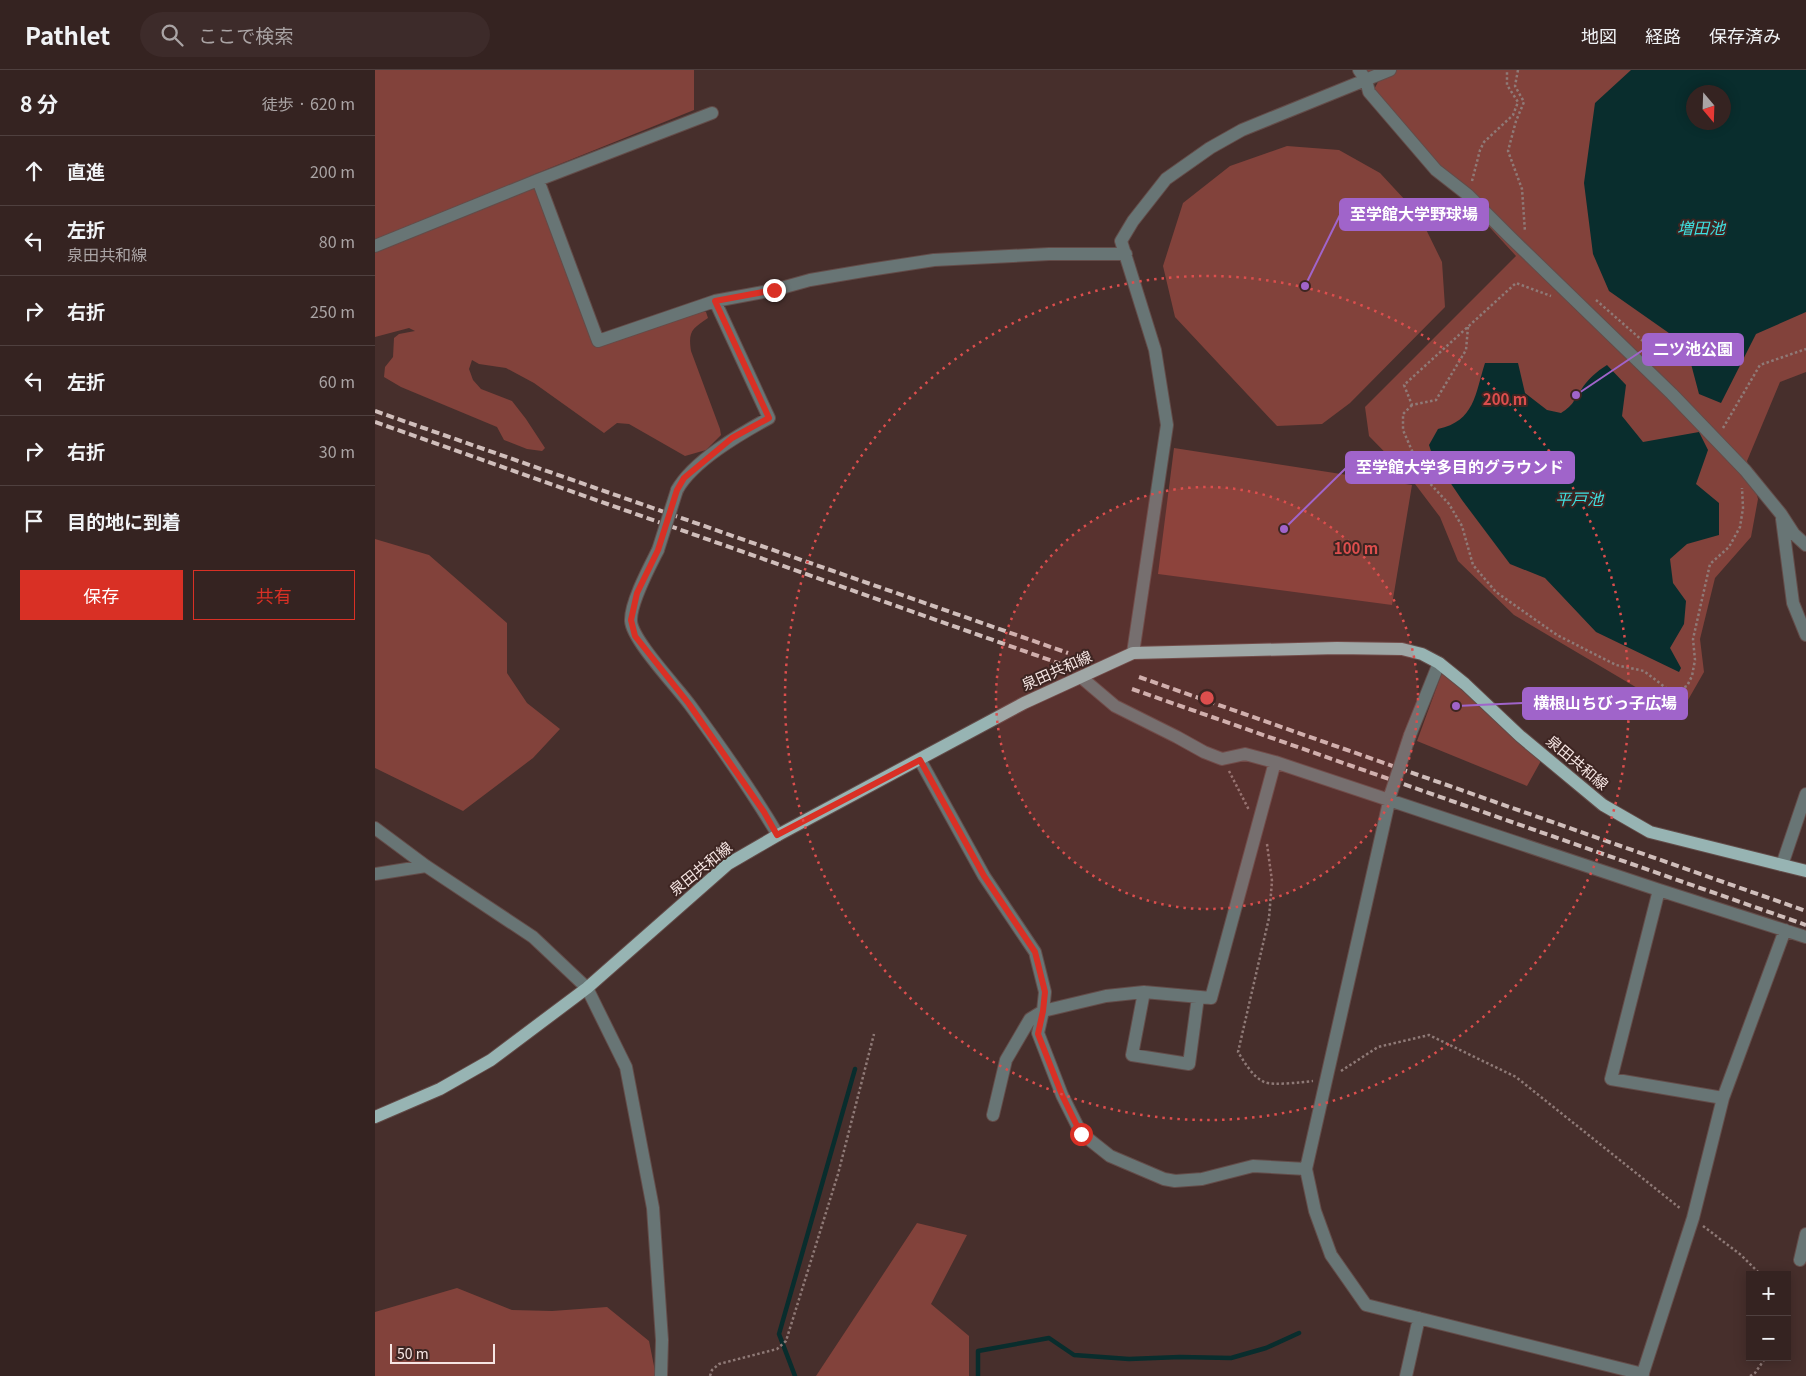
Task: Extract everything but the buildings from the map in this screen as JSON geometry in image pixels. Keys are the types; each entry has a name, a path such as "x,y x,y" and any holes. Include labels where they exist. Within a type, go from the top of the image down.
{"main road":[{"name":"泉田共和線","path":"375,1117 440,1089 491,1060 587,988 728,864 777,835 1024,703 1133,653 1337,648 1402,649 1422,654 1439,663 1465,684 1561,772 1603,805 1650,832 1806,871"}],"street":[{"path":"1133,653 1167,425 1155,350 1121,241 1133,221 1166,179 1209,148 1242,130 1363,75 1390,70"},
{"path":"1363,75 1369,92 1436,170 1468,195 1672,394 1745,470 1781,514 1794,534 1806,545"},
{"path":"375,246 538,180 713,113"},
{"path":"538,180 598,341 715,301 774,290 810,280 934,260 1049,254 1126,254"},
{"path":"715,301 769,418 732,438 684,478 677,490 658,550 637,593 631,620 635,636 689,704 759,805 777,835"},
{"path":"1781,514 1793,603 1806,635"},
{"path":"1439,663 1411,735 1390,797 1306,1169 1315,1211 1331,1254 1365,1305 1642,1375 1693,1218 1723,1098 1785,930"},
{"path":"1082,678 1115,706 1204,752 1222,759 1245,754 1390,797 1659,890 1806,937"},
{"path":"920,760 984,876 1035,952 1045,992 1038,1034 1062,1095 1081,1134 1110,1156 1175,1182 1202,1179 1253,1166 1306,1169"},
{"path":"993,1115 1007,1060 1030,1019 1043,1011 1106,996 1144,992 1211,998 1275,762"},
{"path":"1782,866 1806,794"},
{"path":"375,828 426,866 533,938 587,988 625,1067 651,1198 662,1340 661,1376"},
{"path":"375,874 426,866"},
{"path":"1659,890 1611,1079 1723,1098"},
{"path":"1144,992 1132,1055 1189,1064 1198,997"},
{"path":"1799,1260 1806,1234"},
{"path":"1406,1376 1419,1318"}],"path":[{"path":"1468,195 1480,150 1484,142 1513,115 1518,102 1507,86 1507,70"},
{"path":"1518,70 1515,86 1524,102 1516,120 1508,151 1522,189 1524,232 1531,238"},
{"path":"1412,404 1404,386 1515,283"},
{"path":"1468,327 1466,350 1436,400 1412,404 1403,414 1403,430 1423,476 1449,504 1462,526 1473,565 1497,592 1557,635 1616,665 1644,671 1666,688 1677,690 1687,686 1692,676 1695,660 1693,639 1710,564 1729,547 1740,527 1745,470"},
{"path":"1716,440 1760,365 1806,349"},
{"path":"1222,759 1268,846 1272,881 1269,918 1238,1052 1250,1071 1265,1082 1290,1083 1327,1079 1378,1047 1429,1035 1516,1077 1741,1255 1757,1271"},
{"path":"710,1376 711,1370 719,1364 777,1348 786,1341 838,1174 874,1034"},
{"path":"1750,1376 1763,1361"}],"shaded area":[{"path":"375,70 694,70 694,110 530,176 597,345 699,311 706,312 708,318 692,331 690,339 691,351 721,435 706,450 685,456 629,424 617,423 604,433 534,383 506,368 479,364 472,360 469,369 473,380 481,389 512,401 545,448 542,451 527,449 504,440 497,427 401,387 384,377 385,367 393,357 394,338 399,334 415,331 409,328 375,337"},
{"path":"1366,70 1806,70 1806,372 1780,382 1747,461 1758,499 1751,537 1715,578 1700,639 1704,672 1684,707 1644,692 1514,615 1458,561 1440,517 1412,480 1369,436 1365,407 1516,256 1370,97 1378,82"},
{"path":"1287,146 1339,150 1380,173 1419,215 1442,262 1445,307 1350,403 1322,424 1277,426 1175,317 1163,266 1183,203 1230,166"},
{"path":"1174,448 1412,485 1392,605 1158,574"},
{"path":"375,539 429,555 507,623 507,673 527,703 560,729 533,758 463,811 375,768"},
{"path":"1443,670 1542,759 1527,786 1417,741"},
{"path":"917,1223 967,1235 931,1304 969,1336 969,1376 816,1376"},
{"path":"457,1288 512,1310 552,1311 607,1307 649,1341 656,1376 375,1376 375,1312"}],"water":[{"name":"増田池","path":"1631,70 1806,70 1806,312 1756,334 1721,403 1699,394 1686,345 1609,291 1593,254 1584,183 1595,103"},
{"name":"平戸池","path":"1485,363 1518,363 1525,393 1547,410 1561,413 1571,405 1589,379 1607,365 1626,385 1622,416 1643,442 1699,432 1708,450 1696,484 1719,503 1719,535 1687,544 1670,559 1673,583 1686,601 1684,624 1670,648 1681,668 1679,672 1596,632 1545,578 1510,564 1462,500 1433,457 1429,445 1438,429 1460,420 1472,405"}],"waterway":[{"path":"795,1376 779,1334 855,1069"},
{"path":"978,1376 978,1351 1049,1338 1074,1355 1129,1359 1231,1358 1266,1348 1299,1333"}],"railway":[{"path":"375,411 1068,653"},
{"path":"375,422 1061,664"},
{"path":"1139,677 1806,911"},
{"path":"1132,689 1806,925"}],"place":[{"name":"至学館大学野球場","path":"1305,286"},
{"name":"二ツ池公園","path":"1576,395"},
{"name":"至学館大学多目的グラウンド","path":"1284,529"},
{"name":"横根山ちびっ子広場","path":"1456,706"}],"route":[{"path":"774,290 715,301 769,418 732,438 684,478 677,490 658,550 637,593 631,620 635,636 689,704 764,812 777,835 920,760 984,876 1035,952 1045,992 1038,1034 1062,1095 1081,1134"}]}
